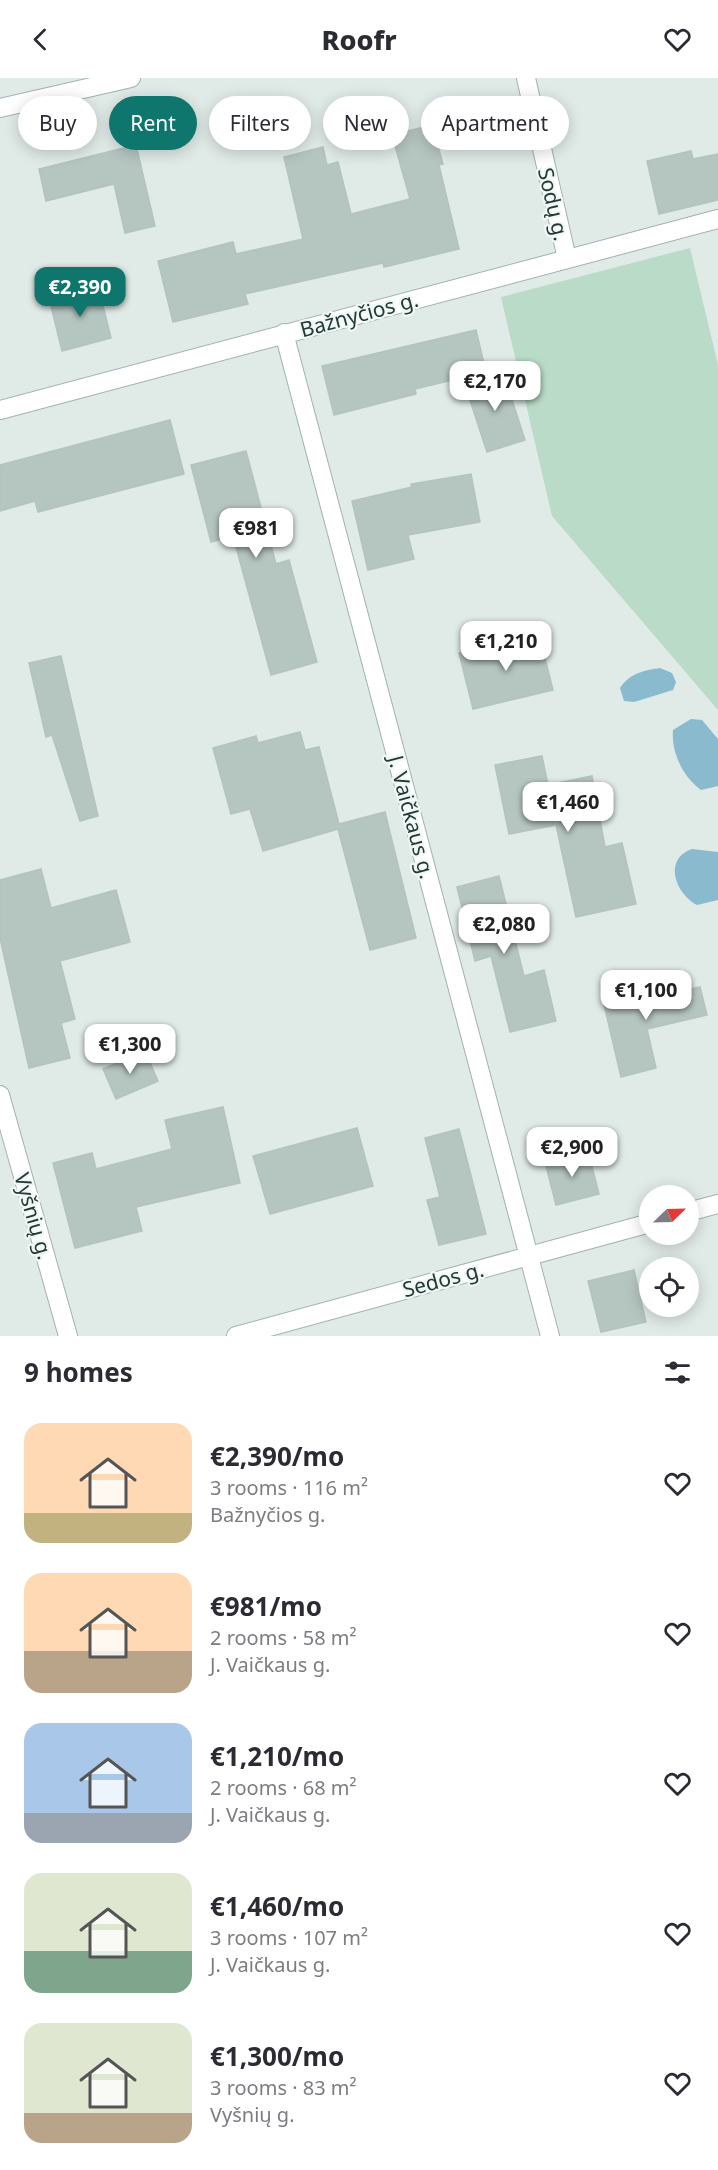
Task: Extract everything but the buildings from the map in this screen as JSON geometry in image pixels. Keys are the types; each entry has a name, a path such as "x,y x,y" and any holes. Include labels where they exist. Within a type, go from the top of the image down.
{"street":[{"path":"0,108 131,78"},
{"name":"Sodų g.","path":"526,78 567,259"},
{"name":"Bažnyčios g.","path":"0,410 718,219"},
{"name":"J. Vaičkaus g.","path":"284,333 550,1336"},
{"name":"Vyšnių g.","path":"0,1095 68,1336"},
{"path":"699,1209 718,1204"},
{"name":"Sedos g.","path":"236,1336 639,1226"}],"green space":[{"path":"690,248 718,365 718,710 552,516 501,297"}],"water":[{"path":"660,668 672,673 676,682 673,690 634,702 624,701 620,688 628,679"},
{"path":"691,719 702,720 718,739 718,786 701,790 679,763 674,747 673,730"},
{"path":"692,849 718,852 718,900 697,905 689,900 678,885 675,876 677,860"}]}
